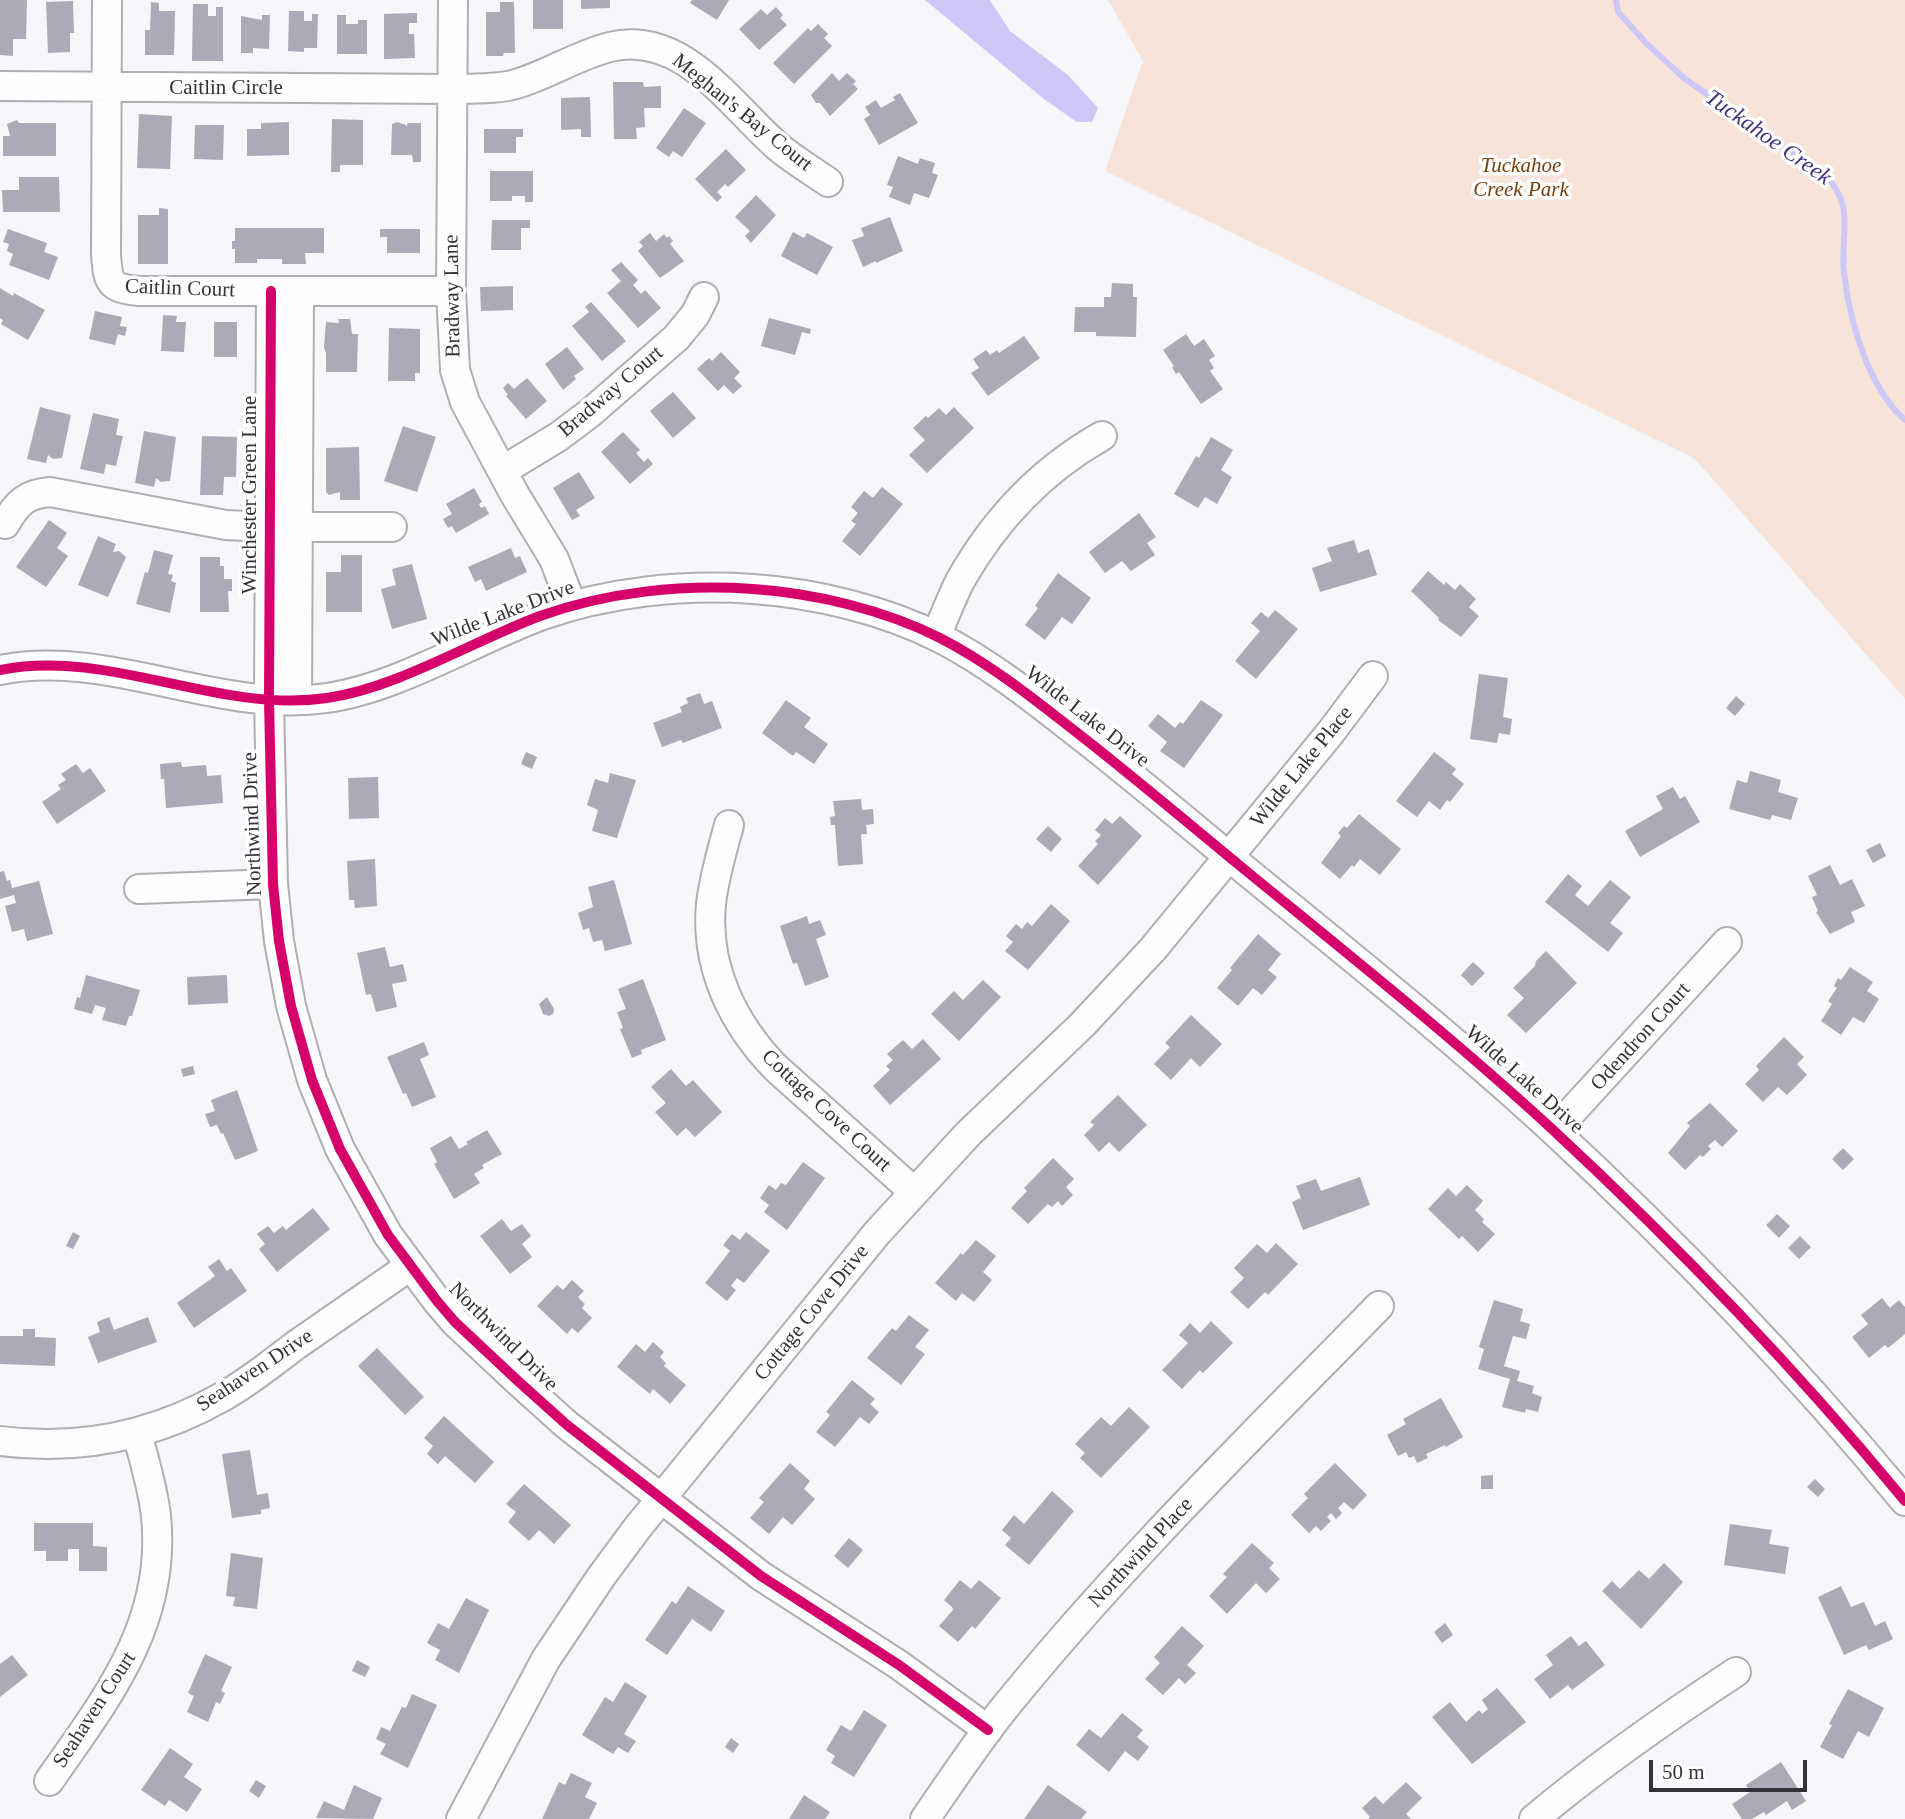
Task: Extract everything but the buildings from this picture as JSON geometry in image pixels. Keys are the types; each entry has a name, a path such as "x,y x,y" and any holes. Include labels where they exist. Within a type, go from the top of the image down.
{"street":[{"name":"Caitlin Court","path":"107,0 106,254 112,285 120,289 139,291 451,291"},
{"name":"Bradway Lane","path":"453,0 451,291 455,370 466,402 502,471 554,559 572,606"},
{"name":"Meghan's Bay Court","path":"452,89 516,85 610,47 639,44 677,56 708,80 776,145 828,182"},
{"name":"Caitlin Circle","path":"0,86 452,89"},
{"name":"Winchester Green Lane","path":"269,700 271,291"},
{"path":"297,699 299,291"},
{"name":"Bradway Court","path":"502,471 558,437 590,413 676,338 695,315 704,298"},
{"path":"936,636 959,583 982,545 1012,507 1069,454 1102,436"},
{"path":"5,524 22,501 34,493 51,492 226,525 392,527"},
{"name":"Wilde Lake Drive","path":"0,670 13,667 76,666 122,673 215,694 269,700 327,698 397,677 537,617 572,606 669,589 749,589 807,596 853,607 936,636 1013,682 1411,1006 1554,1131 1740,1315 1900,1486"},
{"name":"Wilde Lake Place","path":"1229,857 1373,676"},
{"name":"Northwind Drive","path":"269,700 273,884 279,941 291,1006 312,1080 346,1160 382,1225 410,1266 454,1322 567,1425 761,1576 898,1665 988,1730"},
{"name":"Cottage Cove Court","path":"729,825 716,873 710,919 711,944 720,982 730,1007 760,1052 913,1191"},
{"name":"Cottage Cove Drive","path":"461,1819 546,1659 601,1577 661,1500 913,1191 1153,949 1229,857"},
{"path":"139,889 273,884"},
{"name":"Odendron Court","path":"1554,1131 1727,942"},
{"name":"Seahaven Drive","path":"0,1441 29,1444 79,1443 137,1433 177,1420 223,1396 410,1266"},
{"name":"Northwind Place","path":"925,1819 988,1730 1083,1615 1158,1532 1379,1306"},
{"name":"Seahaven Court","path":"49,1781 131,1657 150,1602 156,1572 156,1516 137,1433"},
{"path":"1534,1819 1583,1777 1654,1725 1735,1672"}],"green space":[{"name":"Tuckahoe Creek Park","path":"1108,0 1905,0 1905,699 1694,458 1105,171 1143,61"}],"shaded area":[{"path":"925,0 990,0 1010,31 1068,75 1098,108 1092,122 1077,122 1045,100"}],"waterway":[{"name":"Tuckahoe Creek","path":"1616,0 1618,12 1647,44 1685,79 1825,175 1835,187 1844,209 1844,272 1856,331 1871,372 1892,406 1905,420"}],"cycle path":[{"path":"271,291 269,700 273,884 279,941 291,1006 312,1080 340,1149 388,1235 437,1301 455,1322 567,1425 761,1576 899,1665 988,1730"},
{"path":"0,670 41,666 82,667 245,697 286,700 327,698 354,693 407,674 514,626 565,608 618,596 672,589 753,589 800,594 849,604 919,628 957,647 1023,691 1476,1061 1645,1218 1735,1309 1822,1404 1905,1501"}]}
